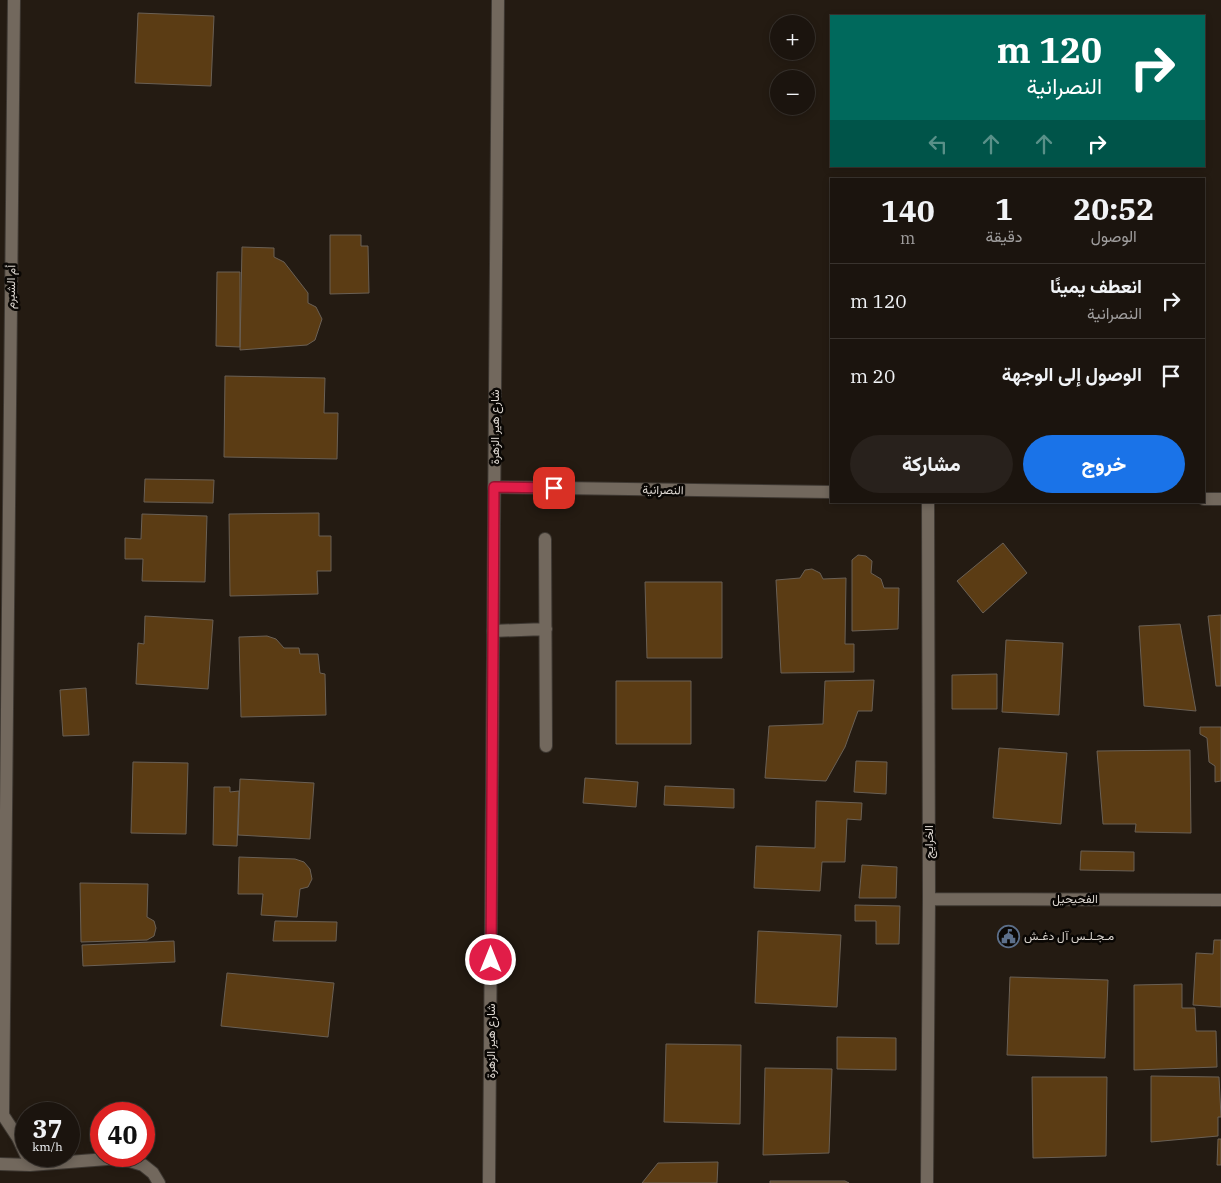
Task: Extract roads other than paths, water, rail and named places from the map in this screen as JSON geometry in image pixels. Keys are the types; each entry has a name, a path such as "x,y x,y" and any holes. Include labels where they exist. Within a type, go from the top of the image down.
{"street":[{"name":"أم الشبرم","path":"1,1117 5,382 14,0"},
{"name":"شارع هير الزهرة","path":"489,1183 498,0"},
{"name":"النصرانية","path":"494,487 830,492"},
{"path":"1205,499 1221,499"},
{"name":"الخرايج","path":"926,1183 929,899 928,503"},
{"path":"545,538 546,746"},
{"path":"493,630 546,629"},
{"name":"الفحيحيل","path":"929,899 1221,900"},
{"path":"1,1117 15,1134"},
{"path":"80,1158 120,1158 143,1165 153,1173 159,1183"},
{"path":"0,1164 15,1161"}],"place":[{"name":"مـجـلـس آل دغـش","path":"1008,936"}]}
